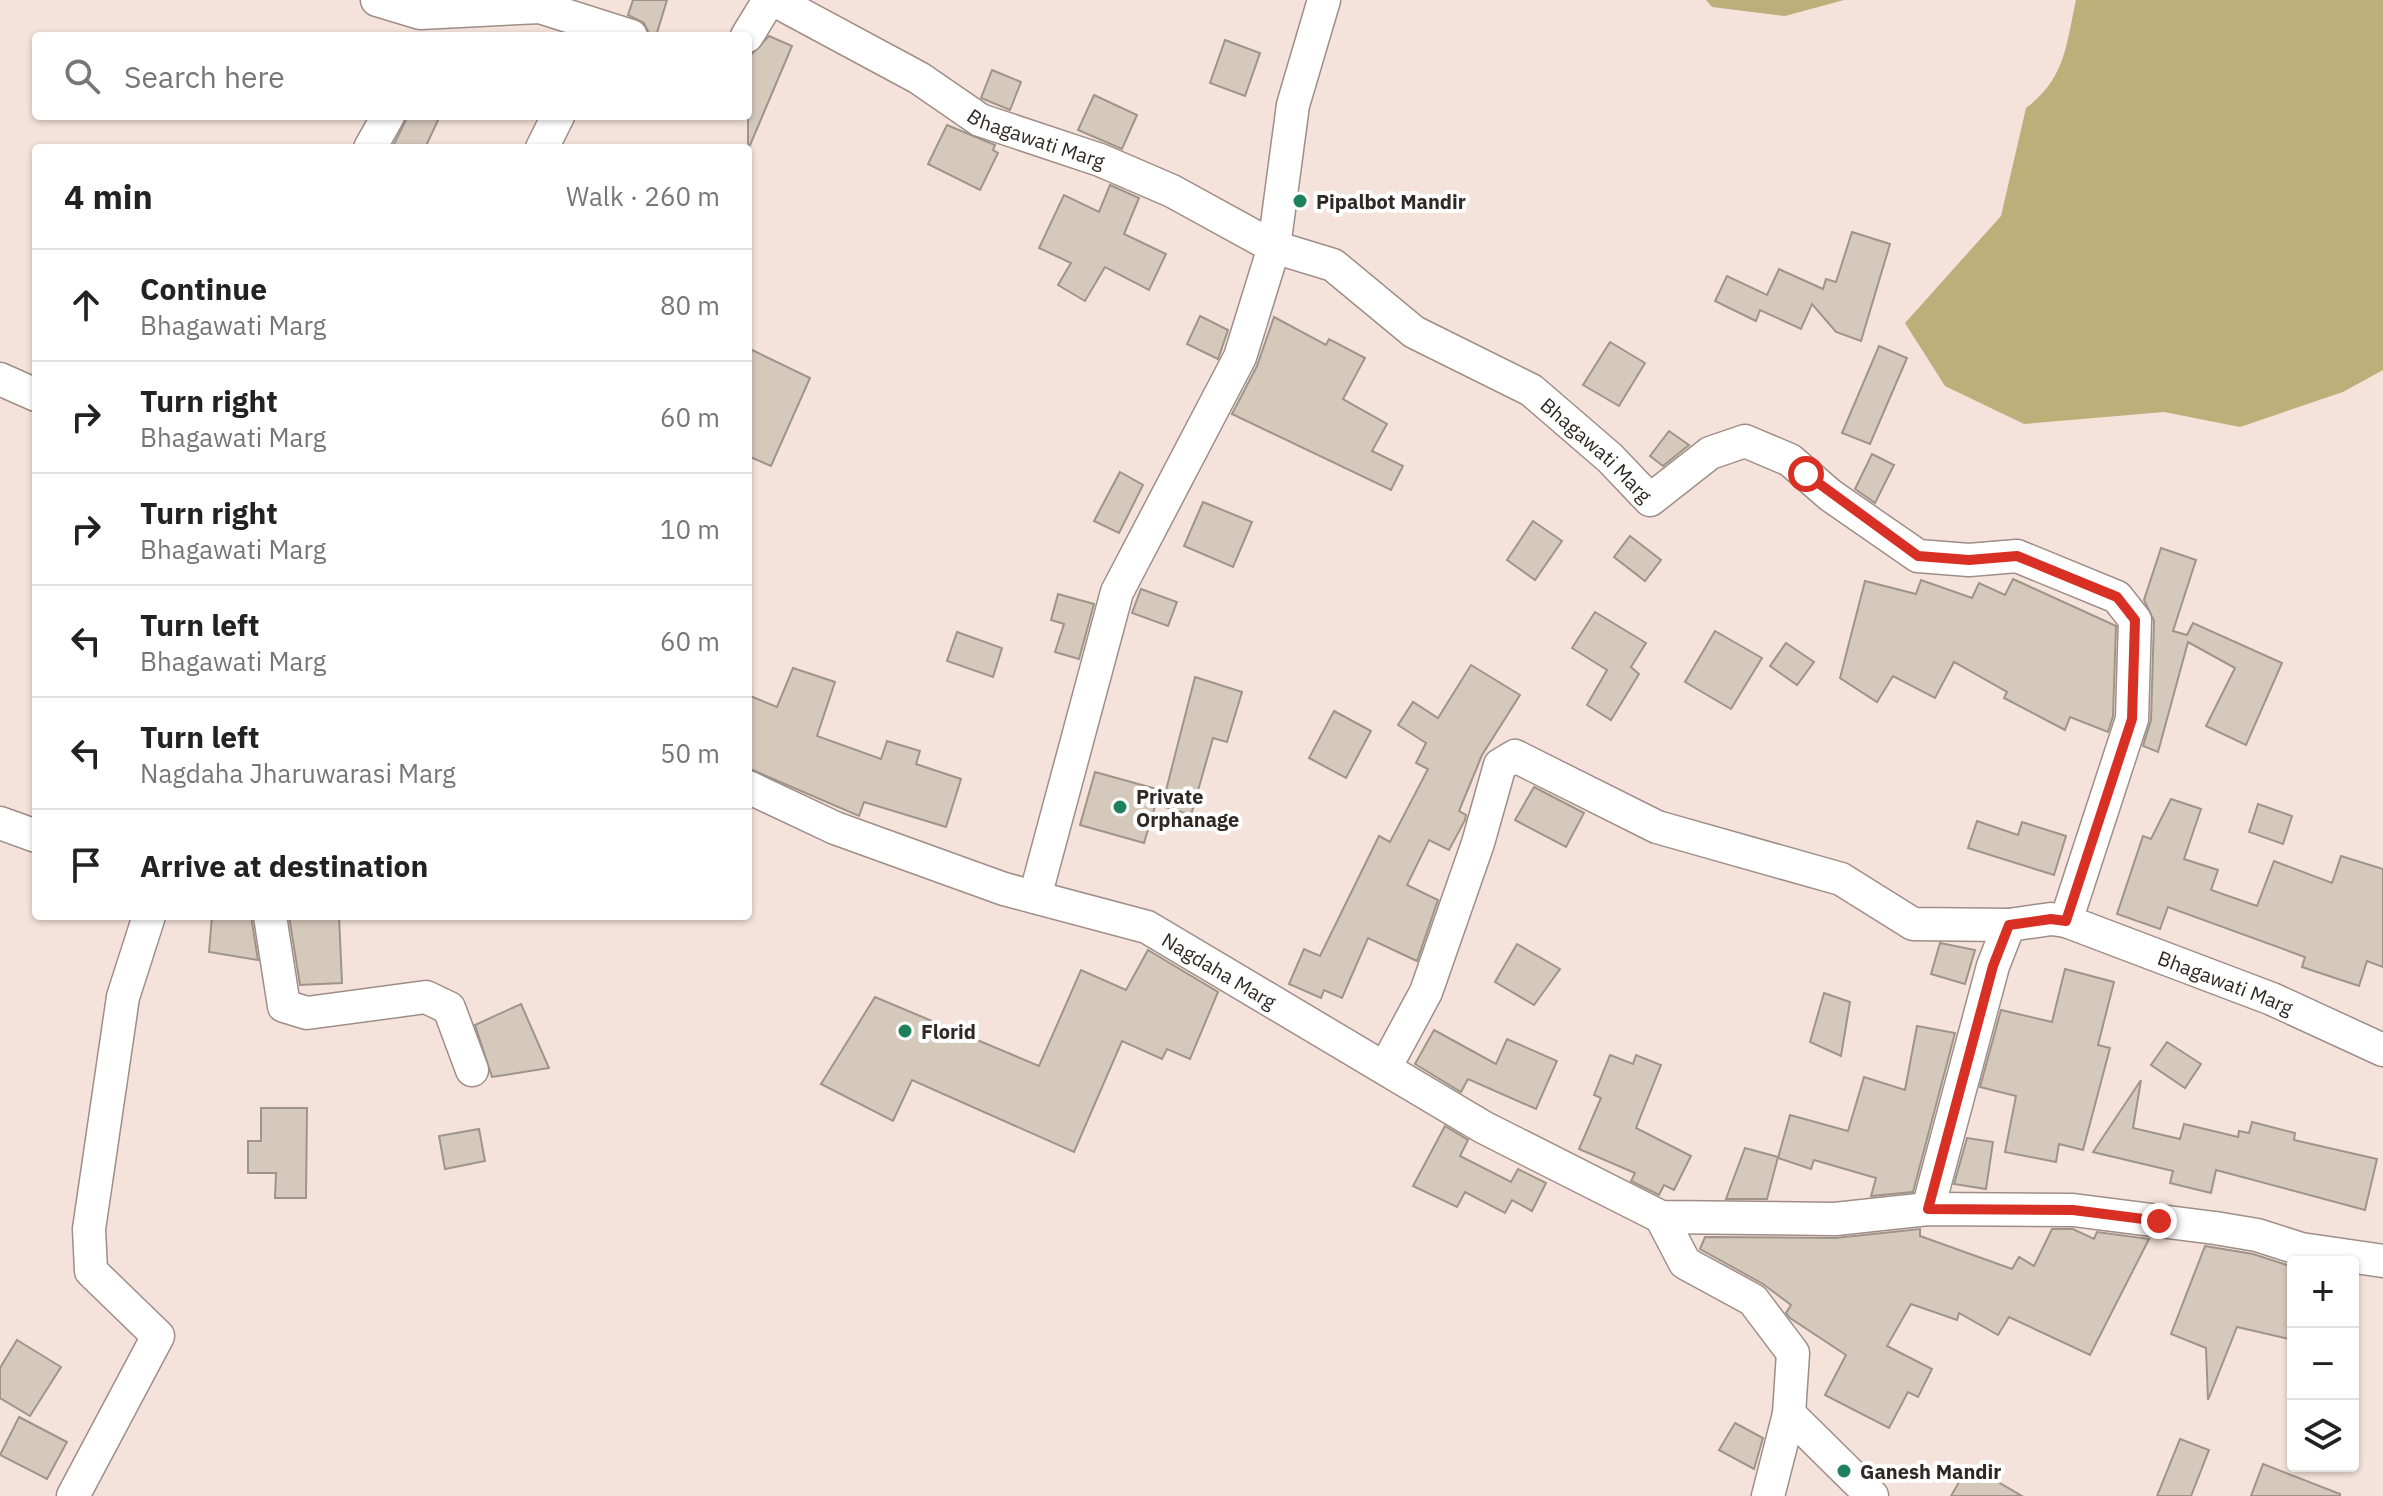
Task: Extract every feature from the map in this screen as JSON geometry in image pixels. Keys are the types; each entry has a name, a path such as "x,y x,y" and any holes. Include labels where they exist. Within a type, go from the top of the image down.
{"street":[{"path":"377,0 424,24 540,7 609,32"},
{"name":"Bhagawati Marg","path":"750,32 771,0 919,78 980,120 1100,160 1172,191 1274,247 1333,265 1414,332 1531,390 1610,458 1650,500 1710,453 1745,441 1790,460 1830,495 1918,556 1969,560 2017,556 2117,597 2135,620 2132,719 2066,921"},
{"path":"1035,897 1117,592 1240,357 1274,247 1293,105 1324,0"},
{"path":"372,144 386,120"},
{"path":"544,144 556,120"},
{"path":"0,379 32,393"},
{"name":"Bhagawati Marg","path":"1385,1068 1426,992 1478,843 1500,765 1515,756 1657,827 1841,879 1913,924 2009,925 2051,919 2066,921 2272,999 2383,1050"},
{"name":"Nagdaha Marg","path":"752,789 835,828 1035,897 1147,927 1483,1127 1661,1217"},
{"path":"0,823 32,835"},
{"path":"73,1496 158,1336 91,1271 89,1229 123,997 148,920"},
{"path":"271,920 284,1006 307,1013 426,997 449,1008 472,1070"},
{"path":"1928,1209 1993,966 2009,925"},
{"path":"1768,1496 1789,1414 1793,1353 1753,1300 1685,1263 1661,1217 1835,1219 1928,1209 2073,1210 2229,1231 2301,1249 2383,1261"},
{"path":"1789,1414 1872,1496"}],"shaded area":[{"path":"1706,0 1844,0 1785,16 1712,7"},
{"path":"2076,0 2383,0 2383,370 2343,392 2240,427 2164,412 2024,424 1945,386 1905,323 2001,216 2026,108 2039,97 2056,73 2066,47"}],"building":[{"path":"633,0 667,0 657,32 648,32 644,23 628,15"},
{"path":"769,36 792,46 748,144 748,120 752,120 752,54"},
{"path":"1225,40 1260,53 1245,96 1210,83"},
{"path":"992,70 1021,82 1010,110 981,98"},
{"path":"1094,95 1137,115 1122,149 1078,130"},
{"path":"406,120 438,120 427,144 394,144"},
{"path":"947,125 995,145 993,150 998,153 980,190 928,164"},
{"path":"1110,185 1139,198 1124,234 1166,254 1149,290 1105,267 1085,301 1058,285 1071,263 1039,248 1064,195 1099,212"},
{"path":"1852,232 1890,244 1861,341 1836,332 1812,304 1801,329 1760,310 1756,321 1715,301 1727,276 1767,295 1779,269 1823,289 1826,279 1836,282"},
{"path":"1200,316 1228,330 1218,359 1187,344"},
{"path":"1274,317 1326,345 1329,339 1365,358 1343,399 1387,424 1372,451 1403,466 1391,490 1232,414 1257,366"},
{"path":"1610,342 1645,363 1619,406 1583,385"},
{"path":"1879,346 1907,358 1870,444 1842,433"},
{"path":"752,350 810,378 771,466 752,458"},
{"path":"1669,431 1689,445 1663,466 1650,456"},
{"path":"1872,454 1894,465 1875,503 1855,489"},
{"path":"1120,472 1143,485 1119,533 1094,521"},
{"path":"1203,502 1252,522 1233,567 1184,546"},
{"path":"1533,521 1562,541 1535,580 1507,560"},
{"path":"1630,536 1661,560 1645,581 1614,557"},
{"path":"2161,548 2196,560 2173,631 2187,635 2193,623 2282,663 2246,745 2206,726 2235,668 2188,642 2158,752 2143,746 2151,720 2154,621 2144,600"},
{"path":"2013,579 2116,626 2113,716 2108,732 2070,717 2065,730 2004,698 2007,692 1954,662 1935,698 1893,676 1877,702 1840,678 1865,581 1916,594 1921,580 1972,598 1979,583 2005,595"},
{"path":"1141,589 1177,602 1168,626 1132,613"},
{"path":"1058,594 1094,604 1079,659 1055,652 1064,624 1051,620"},
{"path":"1595,612 1646,643 1631,667 1639,674 1611,720 1587,705 1607,670 1572,648"},
{"path":"1715,631 1762,658 1731,709 1685,682"},
{"path":"957,632 1002,648 993,677 947,661"},
{"path":"1786,643 1814,662 1797,685 1770,666"},
{"path":"1471,665 1520,695 1482,755 1459,811 1466,815 1465,820 1449,850 1429,840 1407,885 1438,900 1417,961 1368,938 1342,998 1324,990 1321,998 1289,984 1304,949 1320,956 1379,836 1390,842 1428,769 1416,763 1426,743 1398,725 1413,702 1438,718"},
{"path":"793,668 835,682 817,736 881,759 887,741 920,751 916,764 961,779 946,827 864,802 859,816 752,770 752,697 777,707"},
{"path":"1195,677 1242,692 1227,742 1213,738 1191,815 1162,806"},
{"path":"1334,711 1371,731 1346,778 1309,758"},
{"name":"Private Orphanage","path":"1095,772 1160,790 1144,843 1080,825"},
{"path":"1534,787 1584,813 1566,847 1515,820"},
{"path":"2171,799 2201,809 2184,859 2218,870 2211,890 2257,906 2274,861 2332,883 2341,856 2383,869 2383,967 2367,961 2359,986 2302,967 2305,957 2168,907 2160,929 2117,914 2143,836 2151,839"},
{"path":"2258,804 2292,816 2283,844 2249,832"},
{"path":"1977,821 2018,835 2022,822 2066,836 2054,875 1968,848"},
{"path":"212,920 252,920 258,960 209,952"},
{"path":"290,920 339,920 342,983 300,985"},
{"path":"1940,943 1975,950 1965,984 1931,974"},
{"path":"1517,944 1560,969 1534,1005 1495,982"},
{"name":"Florid","path":"1148,950 1218,992 1190,1059 1167,1049 1162,1059 1122,1041 1074,1152 912,1080 893,1121 821,1084 875,997 1039,1066 1081,970 1126,990"},
{"path":"2065,969 2114,982 2098,1045 2110,1048 2083,1150 2059,1144 2056,1162 2005,1152 2016,1096 1980,1087 2001,1010 2052,1022"},
{"path":"1824,993 1850,1002 1841,1056 1810,1042"},
{"path":"521,1004 549,1068 492,1077 475,1025"},
{"path":"1917,1026 1955,1033 1913,1192 1871,1196 1876,1178 1814,1160 1811,1169 1778,1158 1790,1115 1848,1131 1864,1077 1905,1090"},
{"path":"1434,1030 1496,1064 1507,1039 1557,1061 1536,1109 1468,1079 1461,1092 1415,1064"},
{"path":"2167,1042 2201,1064 2185,1088 2151,1065"},
{"path":"1610,1055 1633,1064 1636,1055 1661,1065 1636,1128 1691,1156 1674,1190 1664,1185 1659,1195 1631,1181 1635,1173 1579,1149 1601,1098 1594,1095"},
{"path":"2141,1080 2133,1128 2180,1139 2184,1124 2238,1137 2239,1131 2249,1133 2252,1122 2295,1133 2294,1140 2377,1159 2365,1210 2216,1170 2211,1193 2170,1183 2173,1171 2093,1152"},
{"path":"261,1108 307,1108 306,1198 275,1198 276,1173 248,1173 248,1141 261,1141"},
{"path":"1445,1126 1468,1140 1460,1156 1511,1182 1518,1169 1546,1183 1532,1211 1512,1200 1505,1213 1465,1192 1457,1207 1413,1186"},
{"path":"479,1129 485,1161 445,1169 439,1136"},
{"path":"1967,1138 1993,1142 1986,1189 1954,1184"},
{"path":"1745,1148 1778,1157 1767,1199 1726,1199"},
{"path":"1920,1229 1920,1236 2012,1269 2019,1257 2034,1266 2052,1229 2073,1229 2094,1239 2097,1232 2149,1239 2090,1355 2009,1317 1998,1335 1959,1313 1957,1320 1911,1304 1887,1346 1932,1369 1918,1397 1908,1392 1889,1428 1825,1395 1846,1355 1790,1318 1786,1313 1791,1305 1763,1284 1700,1249 1705,1237 1835,1238"},
{"path":"2205,1246 2253,1254 2287,1265 2287,1339 2237,1327 2208,1400 2206,1348 2171,1334"},
{"path":"17,1340 61,1367 30,1416 0,1398 0,1368"},
{"path":"19,1417 67,1442 47,1479 0,1455"},
{"path":"1735,1423 1763,1438 1754,1469 1719,1450"},
{"path":"2180,1439 2209,1450 2191,1496 2157,1496"},
{"path":"2263,1464 2340,1494 2340,1496 2251,1496"},
{"path":"1969,1465 2022,1496 1951,1496"}],"place":[{"name":"Pipalbot Mandir","path":"1300,201"},
{"name":"Private Orphanage","path":"1120,807"},
{"name":"Florid","path":"905,1031"},
{"name":"Ganesh Mandir","path":"1844,1471"}],"route":[{"path":"1806,474 1830,495 1918,556 1969,560 2017,556 2117,597 2135,620 2132,719 2066,921 2051,919 2009,925 1993,966 1928,1209 2073,1210 2159,1221"}]}
